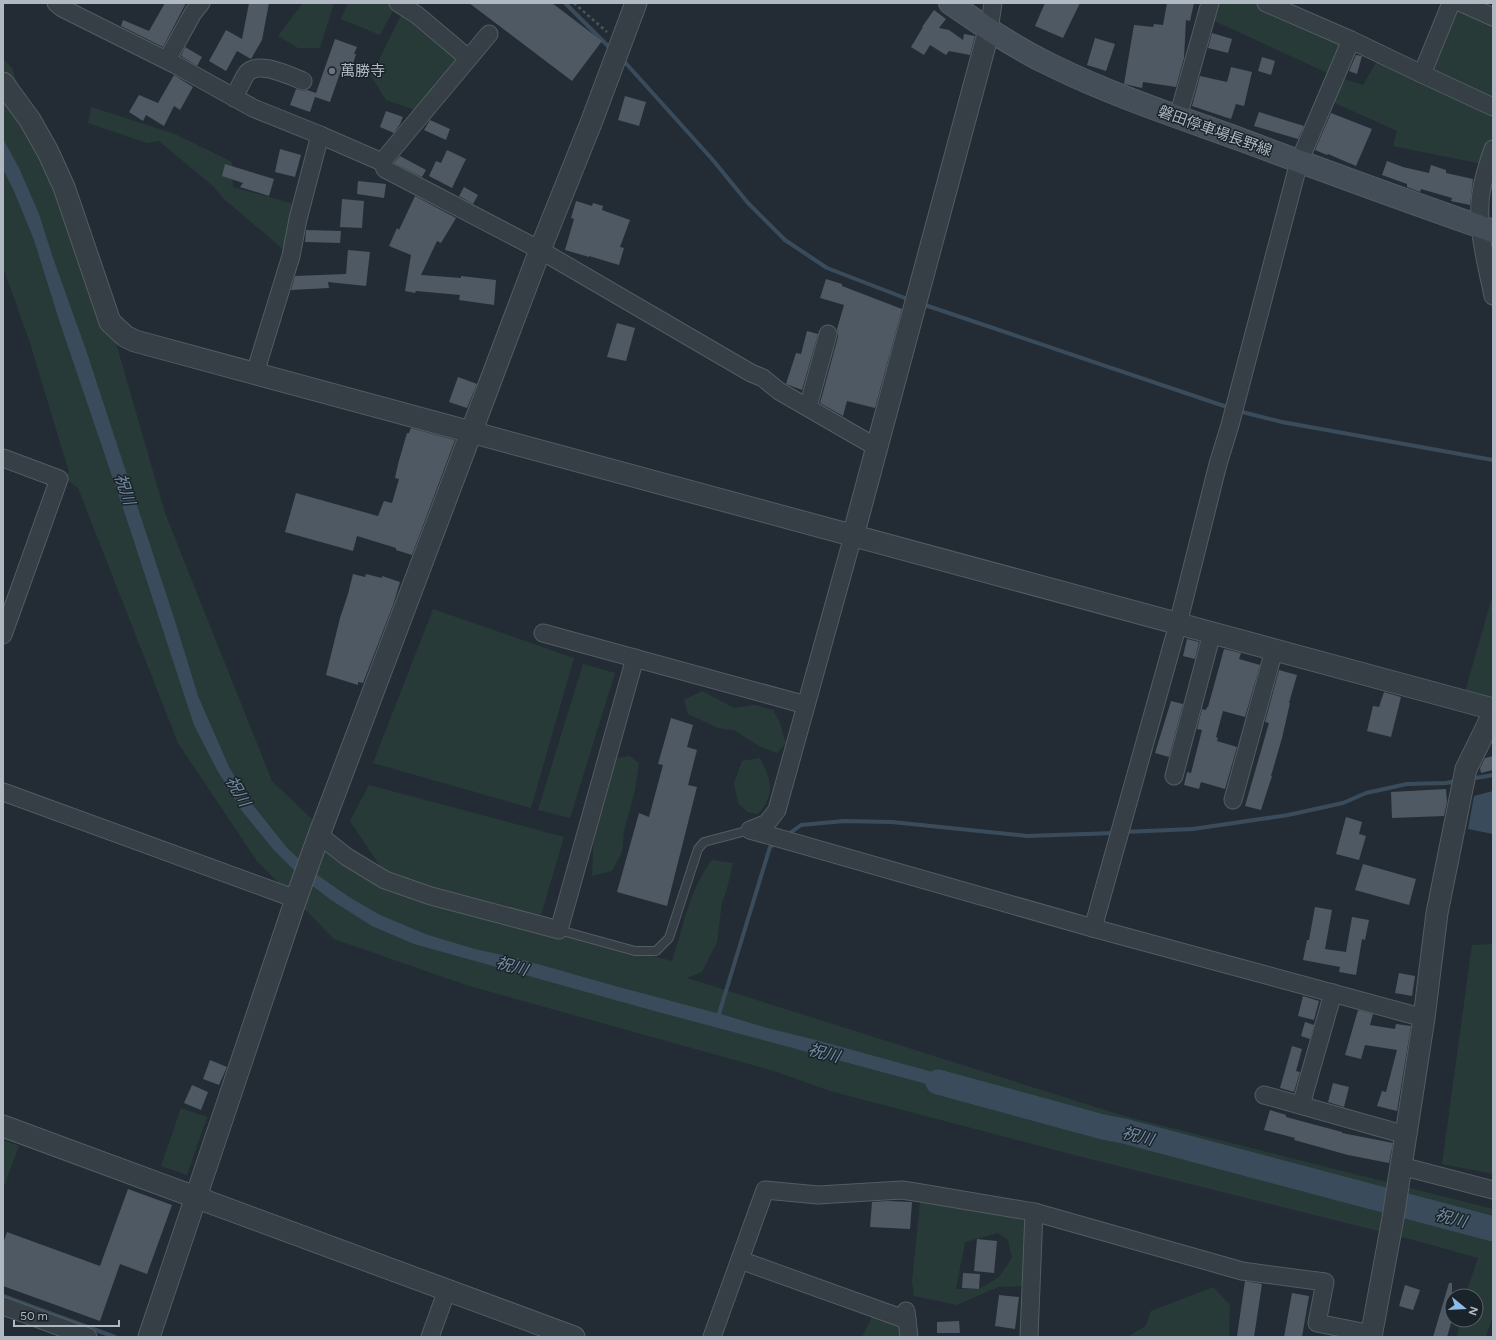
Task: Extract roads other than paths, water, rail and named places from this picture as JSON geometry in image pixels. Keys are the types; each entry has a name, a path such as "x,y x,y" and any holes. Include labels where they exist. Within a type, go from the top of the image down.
{"main road":[{"name":"磐田停車場長野線","path":"950,3 989,30 1058,69 1096,86 1299,162 1487,228"}],"street":[{"path":"56,3 62,8 167,60 253,108 382,162 386,169 540,250 745,370 763,378 779,391 876,447"},
{"path":"167,60 193,13 201,3"},
{"path":"398,3 417,15 468,58"},
{"path":"149,1337 197,1198 296,899 540,250 591,123 636,3"},
{"path":"750,830 767,823 777,810 853,536 989,30 994,3"},
{"path":"1178,117 1210,3"},
{"path":"1266,3 1351,40 1493,107"},
{"path":"1422,74 1452,3"},
{"path":"1462,3 1493,17"},
{"path":"382,162 489,34"},
{"path":"1093,928 1178,624 1218,464 1230,425 1299,162 1351,40"},
{"path":"234,98 247,73 253,68 264,67 303,81"},
{"path":"3,83 30,120 48,152 64,187 110,322 125,336 135,341 1493,709"},
{"path":"255,373 292,256 298,219 320,135"},
{"path":"1493,149 1482,184 1480,203 1487,228 1493,296"},
{"path":"808,407 828,334"},
{"path":"3,458 59,479 3,635"},
{"path":"543,633 806,705"},
{"path":"1174,776 1212,633"},
{"path":"1233,800 1274,650"},
{"path":"317,842 348,857 385,880 431,896 559,930 635,658"},
{"path":"712,1337 765,1190 818,1195 902,1190 1034,1212 1242,1271 1325,1282 1317,1323 1371,1336 1393,1218 1406,1135 1424,1018 1437,913 1466,769 1493,714"},
{"path":"3,792 296,899"},
{"path":"750,830 1093,928 1424,1018"},
{"path":"1301,1105 1333,993"},
{"path":"1264,1095 1406,1135"},
{"path":"3,1126 574,1337"},
{"path":"1401,1166 1493,1190"},
{"path":"1029,1337 1034,1212"},
{"path":"740,1260 906,1315 909,1337"},
{"path":"430,1337 447,1290"},
{"path":"3,1306 88,1337"}],"lane":[{"path":"559,930 636,951 656,951 670,938 698,849 704,842 750,830"}],"water":[{"path":"3,139 19,168 39,214 86,350 175,621 198,696 229,767 252,804 288,849 316,874 349,897 380,915 428,935 980,1085 964,1094 651,1010 414,944 372,926 331,900 302,878 273,849 242,811 217,770 194,725 127,520 60,323 34,240 14,191 3,169"},
{"path":"1493,791 1493,834 1468,829 1474,796"}],"waterway":[{"path":"565,3 612,50"},
{"path":"622,59 712,159 748,203 785,240 827,268 910,300"},
{"path":"922,304 1230,408"},
{"path":"1238,411 1282,422 1493,460"},
{"path":"1470,779 1493,775"},
{"path":"1124,832 1193,829 1288,815 1343,803 1366,793 1407,784 1446,783 1457,781"},
{"path":"786,836 801,825 844,821 892,822 1027,836 1115,833"},
{"path":"718,1017 770,847 776,843"},
{"name":"祝川","path":"938,1082 1103,1127 1124,1131 1493,1229"},
{"path":"3,1296 115,1337"}],"place":[{"name":"萬勝寺","path":"332,71"}]}
